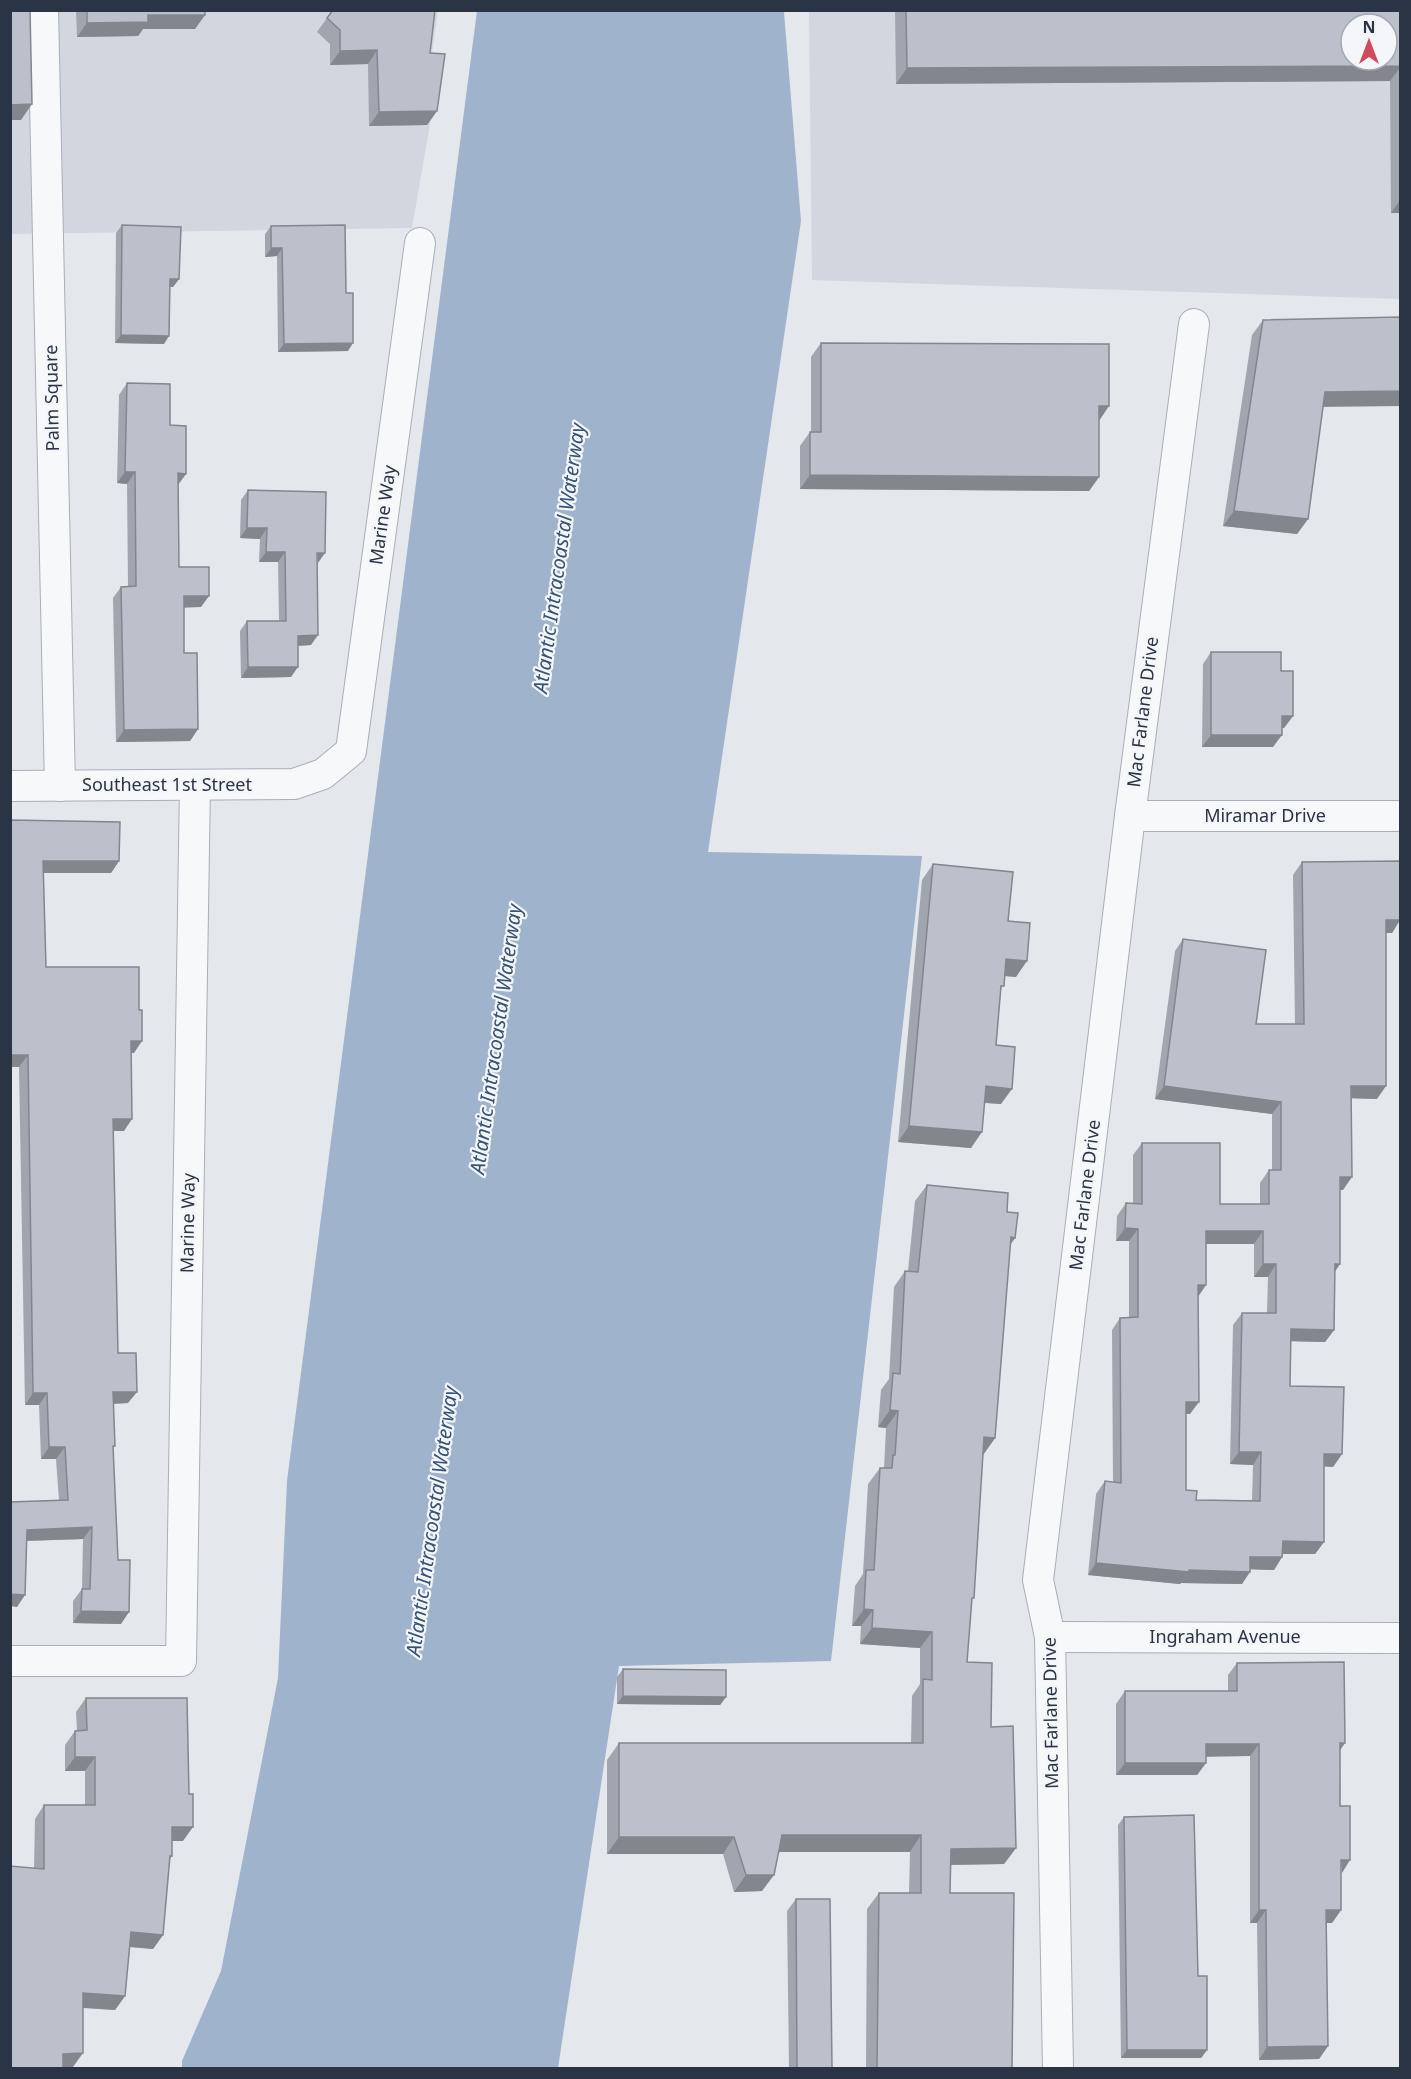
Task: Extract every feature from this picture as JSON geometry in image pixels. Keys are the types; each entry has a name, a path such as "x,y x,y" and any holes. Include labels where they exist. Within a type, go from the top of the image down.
{"street":[{"name":"Palm Square","path":"44,10 60,786"},
{"name":"Marine Way","path":"323,774 351,750 420,243"},
{"name":"Mac Farlane Drive","path":"1058,2068 1050,1637 1038,1580 1130,816 1194,324"},
{"name":"Southeast 1st Street","path":"10,786 294,784 323,774"},
{"name":"Marine Way","path":"10,1661 181,1661 195,785"},
{"name":"Miramar Drive","path":"1130,816 1401,816"},
{"name":"Ingraham Avenue","path":"1050,1637 1401,1638"}],"shaded area":[{"path":"10,11 438,11 432,53 442,54 412,228 11,234"},
{"path":"809,11 1400,11 1400,299 812,280"}],"water":[{"name":"Atlantic Intracoastal Waterway","path":"477,11 784,12 801,221 708,852 922,856 831,1661 619,1666 558,2068 182,2068 182,2061 221,1971 278,1678 287,1481"}],"building":[{"path":"10,10 30,10 32,104 10,105"},
{"path":"87,10 205,10 205,15 148,15 148,22 87,23"},
{"path":"333,10 435,10 430,53 445,54 437,111 379,112 377,50 340,51 340,30 327,18"},
{"path":"906,10 1401,10 1401,66 1399,66 1399,12 1339,12 1339,66 907,68"},
{"path":"122,225 181,227 179,279 170,279 169,336 121,335"},
{"path":"345,225 346,293 353,293 353,343 284,344 282,248 271,248 271,226"},
{"path":"1401,317 1401,391 1325,392 1308,519 1234,511 1263,320"},
{"path":"821,343 1109,344 1109,406 1099,406 1099,477 810,475 810,432 821,432"},
{"path":"127,383 170,384 170,425 186,426 186,474 178,473 179,567 209,567 209,596 184,596 184,653 197,653 198,729 124,730 121,587 136,586 135,472 125,472"},
{"path":"248,490 326,492 325,553 317,553 318,635 298,636 298,667 248,667 247,621 286,621 285,552 266,552 267,528 247,528"},
{"path":"1211,652 1281,652 1281,671 1293,671 1293,716 1282,716 1282,735 1211,735"},
{"path":"10,820 120,822 119,861 43,861 46,967 139,967 142,1041 131,1041 132,1119 113,1119 118,1353 136,1353 137,1392 113,1392 118,1560 130,1560 129,1612 81,1611 82,1589 90,1589 92,1527 27,1530 25,1595 10,1594 10,1502 68,1500 65,1447 49,1447 47,1393 33,1393 28,1055 10,1055"},
{"path":"1400,861 1400,920 1386,920 1386,1086 1351,1086 1352,1177 1340,1177 1340,1264 1335,1264 1334,1330 1291,1329 1290,1386 1344,1387 1342,1454 1324,1454 1324,1542 1283,1541 1282,1557 1250,1557 1250,1572 1189,1570 1189,1572 1096,1563 1105,1481 1121,1483 1120,1318 1138,1317 1138,1229 1125,1228 1126,1203 1142,1204 1142,1143 1220,1143 1220,1204 1269,1204 1269,1170 1281,1170 1281,1102 1164,1086 1183,939 1266,950 1256,1024 1304,1024 1302,862","holes":["1206,1231 1263,1231 1263,1264 1276,1264 1276,1313 1242,1313 1239,1452 1261,1452 1260,1501 1196,1500 1197,1491 1186,1490 1186,1402 1199,1402 1198,1285 1206,1285"]},
{"path":"933,864 1013,872 1008,921 1030,923 1027,961 1006,959 1004,986 1001,986 996,1045 1015,1047 1012,1089 986,1086 982,1132 909,1126"},
{"path":"927,1185 1008,1193 1007,1212 1018,1213 1015,1238 1011,1237 995,1438 984,1437 974,1598 972,1598 967,1662 992,1663 991,1727 1013,1726 1016,1848 951,1849 950,1893 1014,1893 1012,2068 877,2068 879,1893 921,1893 921,1835 782,1835 774,1875 746,1875 734,1837 619,1837 619,1743 923,1743 923,1679 932,1680 932,1632 872,1628 873,1610 864,1609 866,1570 874,1570 880,1468 892,1468 893,1455 895,1455 898,1411 890,1410 893,1373 900,1374 905,1271 918,1272"},
{"path":"1344,1662 1345,1743 1340,1743 1340,1806 1350,1806 1350,1860 1341,1860 1341,1910 1326,1910 1328,2046 1267,2047 1266,1910 1259,1910 1259,1744 1206,1744 1206,1763 1125,1763 1125,1691 1237,1691 1237,1663"},
{"path":"623,1669 726,1670 726,1697 623,1696"},
{"path":"86,1698 187,1698 189,1794 193,1794 193,1827 172,1827 172,1856 170,1856 163,1935 131,1932 125,1996 83,1993 83,2053 63,2054 63,2068 10,2068 10,1866 44,1869 44,1805 95,1805 95,1757 75,1757 75,1731 87,1730"},
{"path":"1194,1815 1198,1976 1207,1976 1207,2050 1127,2050 1124,1817"},
{"path":"796,1899 830,1899 832,2068 797,2068"}]}
